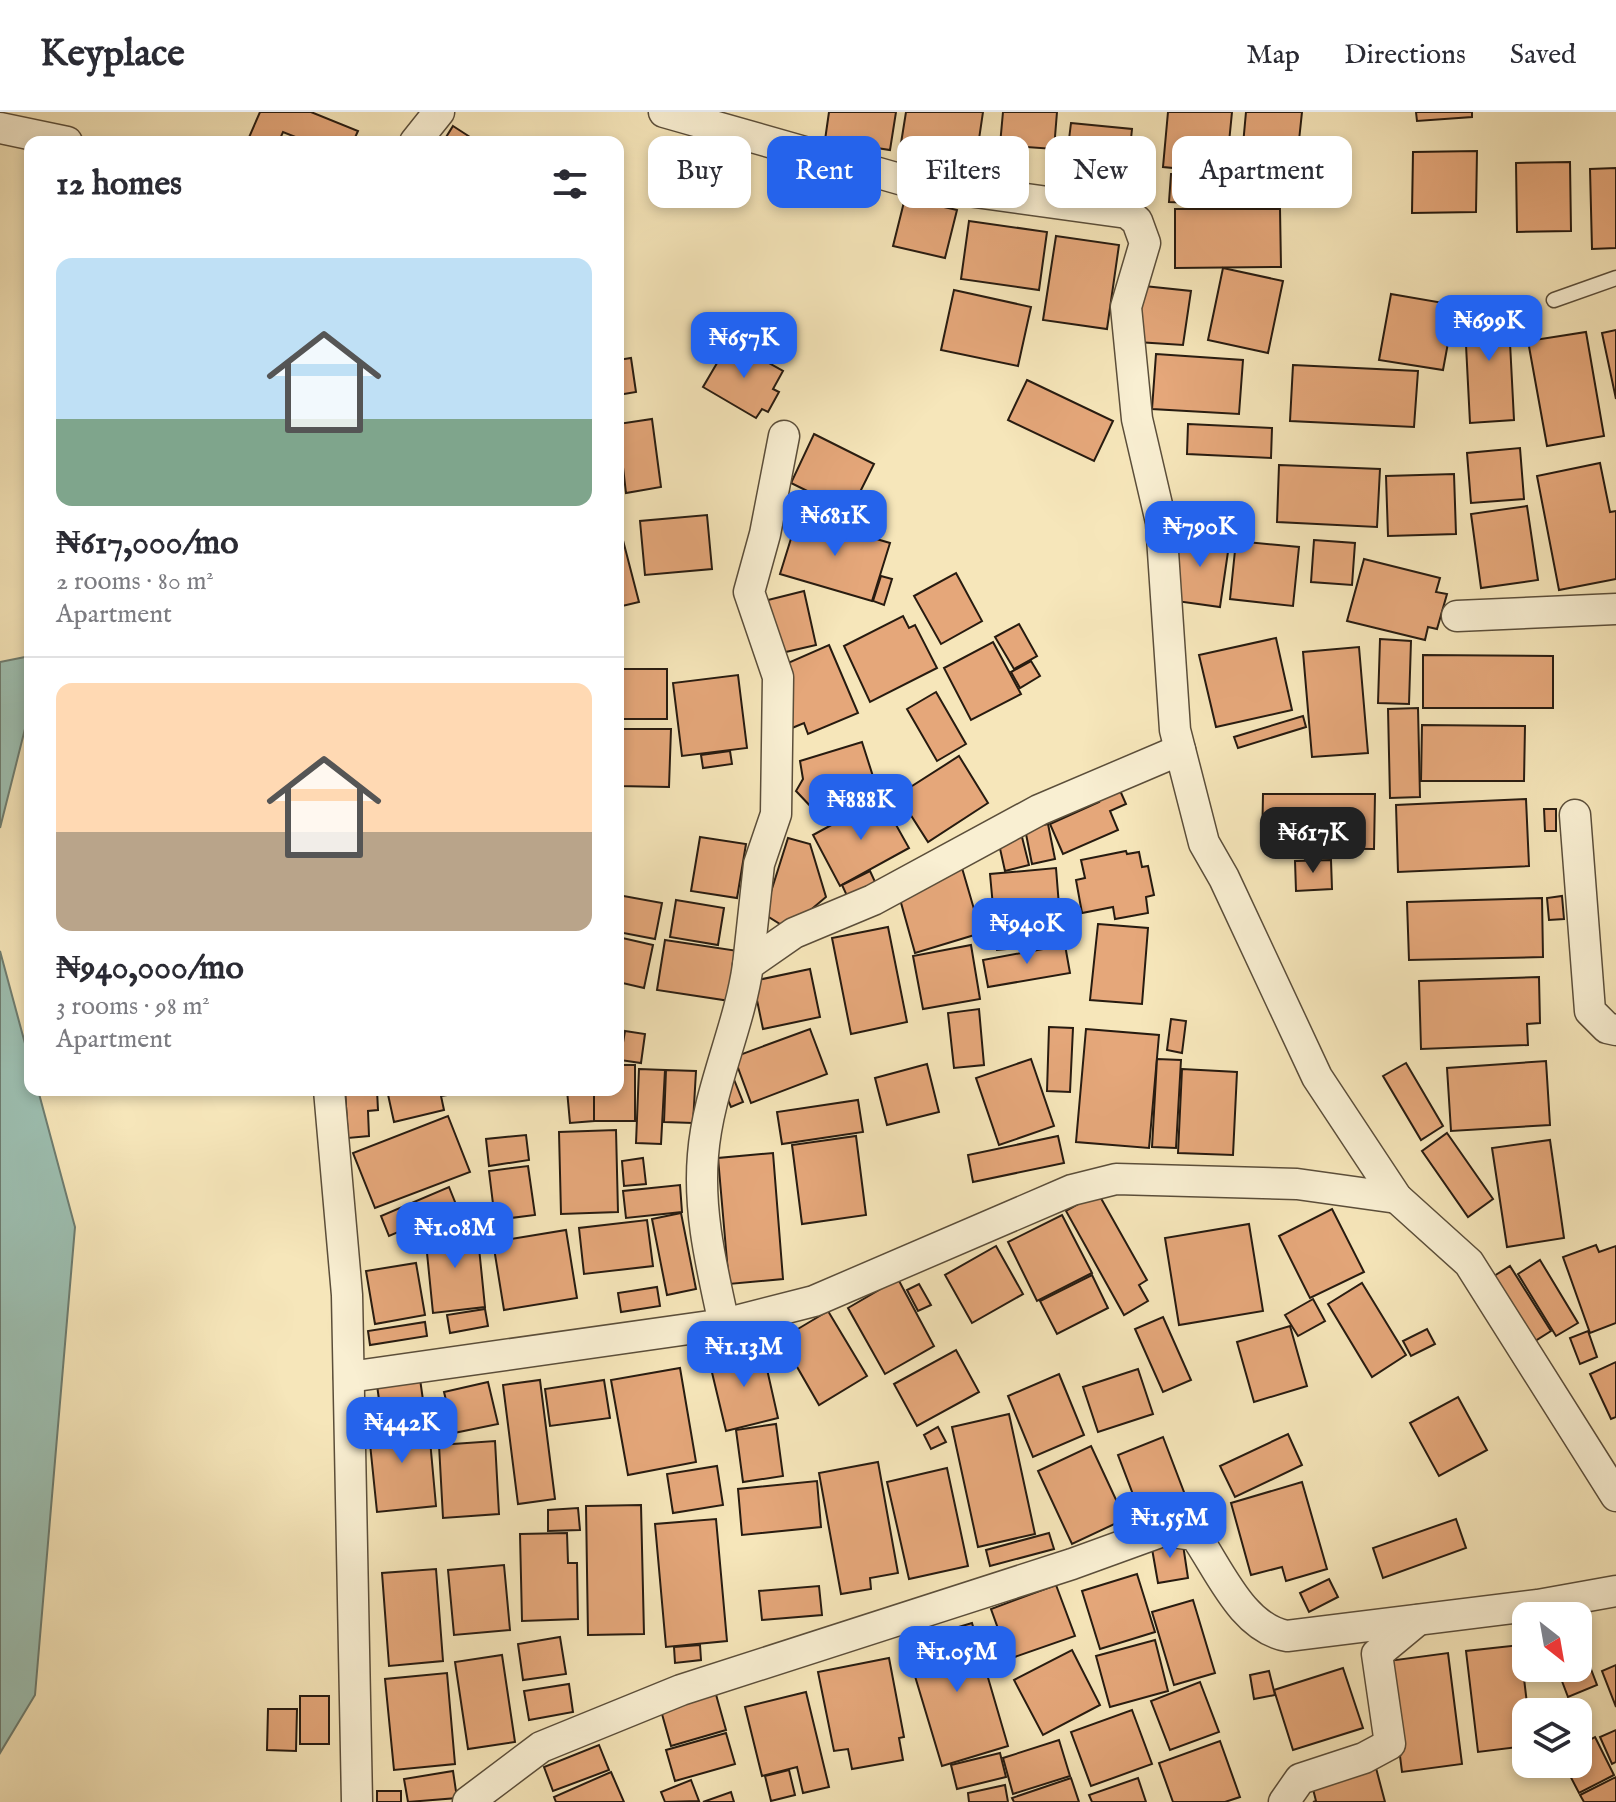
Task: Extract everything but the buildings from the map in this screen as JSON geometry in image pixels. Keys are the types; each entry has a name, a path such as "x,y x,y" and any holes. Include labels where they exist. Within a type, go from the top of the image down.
{"street":[{"path":"420,136 439,112"},
{"path":"664,112 917,184 1127,213 1137,221 1145,243 1126,307 1137,419 1161,522 1175,730 1204,843 1224,878 1317,1077 1397,1198 1469,1263 1616,1495"},
{"path":"0,128 38,136"},
{"path":"724,1324 703,1227 703,1154 718,1083 742,1009 759,864 776,814 778,677 749,592 765,534 784,436"},
{"path":"1457,616 1616,609"},
{"path":"748,965 794,933 873,900 1039,810 1180,750"},
{"path":"1575,815 1590,1011 1607,1028 1616,1030"},
{"path":"330,1096 347,1295 357,1802"},
{"path":"349,1377 724,1324 814,1301 1072,1190 1116,1179 1297,1184 1397,1198"},
{"path":"468,1802 541,1747 681,1690 1072,1564 1163,1531 1195,1535 1250,1617 1271,1633 1287,1636 1616,1591"},
{"path":"1284,1802 1300,1779 1364,1758 1390,1744 1377,1654 1418,1620"}],"lane":[{"path":"1554,300 1616,278"}],"shaded area":[{"path":"24,657 24,733 0,828 0,662"},
{"path":"0,951 24,1040 24,1096 40,1096 75,1227 35,1695 0,1753"}]}
